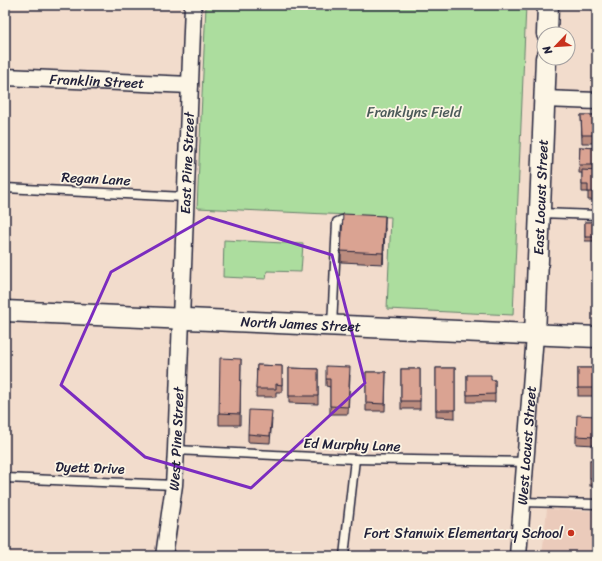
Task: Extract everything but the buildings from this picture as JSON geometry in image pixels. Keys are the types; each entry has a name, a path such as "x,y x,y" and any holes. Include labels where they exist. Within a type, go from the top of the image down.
{"street":[{"name":"East Pine Street","path":"181,320 193,5"},
{"path":"547,26 548,5"},
{"name":"East Locust Street","path":"535,335 546,66"},
{"name":"Franklin Street","path":"5,77 190,85"},
{"path":"544,99 597,101"},
{"name":"North James Street","path":"5,311 332,327 597,337"},
{"name":"West Pine Street","path":"164,556 174,485 181,320"},
{"name":"West Locust Street","path":"518,556 527,462 535,335"}],"lane":[{"name":"Regan Lane","path":"5,188 185,197"},
{"path":"539,212 597,214"},
{"path":"332,327 337,222 342,220 363,220"},
{"name":"Ed Murphy Lane","path":"176,450 355,459 527,462"},
{"path":"344,556 355,459"},
{"name":"Dyett Drive","path":"5,478 174,485"},
{"path":"523,502 597,504"}],"highlighted area":[{"path":"208,217 332,255 365,383 251,488 145,457 61,385 111,272"}],"shaded area":[{"name":"Fort Stanwix Elementary School","path":"547,509 597,511 597,556 542,556"}],"green space":[{"name":"Franklyns Field","path":"206,5 526,5 513,315 387,309 391,217 197,208"},
{"path":"224,240 303,244 301,272 267,271 266,279 223,277"}],"place":[{"name":"Fort Stanwix Elementary School","path":"571,533"}]}
